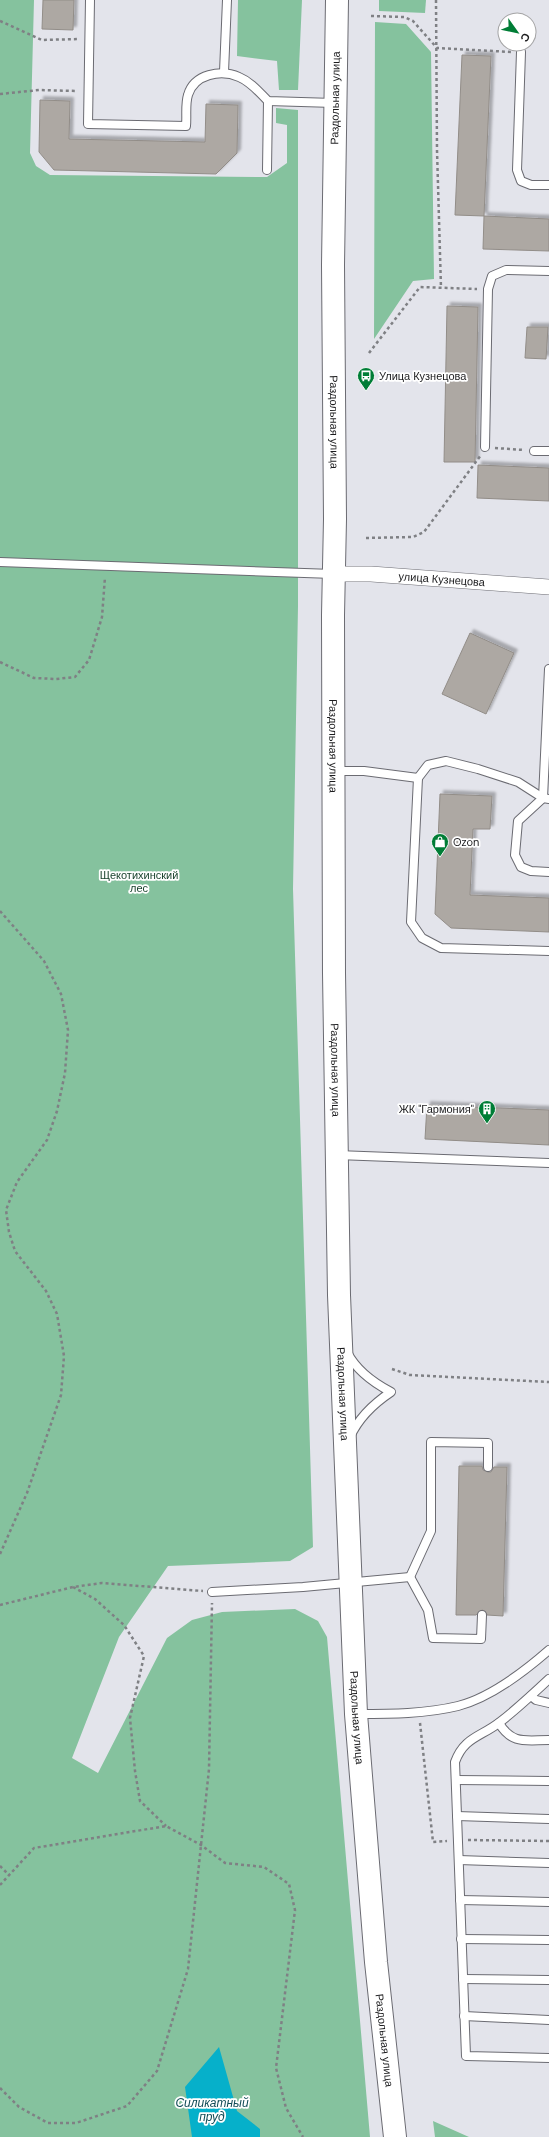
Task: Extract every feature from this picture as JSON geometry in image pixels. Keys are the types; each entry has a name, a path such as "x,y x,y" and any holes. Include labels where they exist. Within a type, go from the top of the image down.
{"main road":[{"name":"Раздольная улица","path":"337,0 333,265 335,574 333,615 333,771 340,1338 356,1714 376,1962 395,2137"}],"street":[{"name":"улица Кузнецова","path":"335,574 371,574 549,587"}],"lane":[{"path":"90,0 88,124 186,126 188,95 194,84 205,76 224,72 239,77 255,87 268,100 335,103"},
{"path":"224,72 227,0"},
{"path":"521,52 517,170 521,181 531,185 549,185"},
{"path":"267,170 268,100"},
{"path":"485,448 488,289 492,276 506,270 549,271"},
{"path":"534,451 549,451"},
{"path":"0,562 105,567 335,574"},
{"path":"546,799 549,669"},
{"path":"546,799 518,782 478,768 446,761 428,765 418,778 411,922 422,938 441,948 549,951"},
{"path":"333,771 364,771 418,778"},
{"path":"546,799 518,821 515,855 521,867 531,871 549,872"},
{"path":"337,1155 549,1163"},
{"path":"340,1338 349,1356 363,1373 375,1384 391,1392 375,1402 362,1416 344,1450"},
{"path":"410,1577 431,1530 431,1442 488,1444 488,1467"},
{"path":"212,1592 303,1587 351,1581 410,1577"},
{"path":"410,1577 428,1610 433,1638 481,1639 482,1616"},
{"path":"356,1714 419,1712 460,1706 491,1692 522,1672 549,1650"},
{"path":"549,1679 498,1723 468,1740 459,1750 455,1762 466,2056 549,2058"},
{"path":"531,1696 536,1700 549,1703"},
{"path":"498,1723 504,1733 515,1739 549,1740"},
{"path":"456,1780 549,1781"},
{"path":"457,1816 549,1819"},
{"path":"459,1860 549,1863"},
{"path":"460,1900 549,1902"},
{"path":"462,1938 549,1940"},
{"path":"463,1979 549,1980"},
{"path":"464,2016 549,2020"}],"path":[{"path":"436,0 441,288"},
{"path":"371,16 404,17 413,21 436,48 497,51"},
{"path":"0,21 42,40 89,38"},
{"path":"0,94 39,90 88,92"},
{"path":"370,353 420,287 488,289"},
{"path":"366,538 413,537 424,532 478,462 485,448 534,451"},
{"path":"0,662 34,678 56,679 75,676 89,660 102,617 105,567"},
{"path":"0,911 44,961 61,994 68,1030 65,1073 57,1111 47,1140 17,1182 6,1210 9,1232 15,1251 46,1291 57,1314 64,1356 61,1395 27,1493 0,1554"},
{"path":"392,1369 410,1375 549,1382"},
{"path":"0,1605 73,1587 102,1583 212,1592 209,1769 188,1969 157,2071 127,2106 76,2123 48,2123 19,2107 0,2088"},
{"path":"73,1587 95,1599 124,1625 144,1656 130,1718 135,1771 140,1801 166,1826 201,1845 224,1863 264,1867 289,1884 295,1910 276,2068 286,2108 303,2137"},
{"path":"0,1885 34,1848 166,1826"},
{"path":"0,1866 9,1875"}],"green space":[{"name":"Щекотихинский лес","path":"0,0 34,0 30,153 36,166 50,175 267,177 287,163 287,125 276,123 276,108 298,110 298,606 293,889 313,1547 290,1561 168,1566 119,1637 72,1758 98,1773 167,1638 192,1620 222,1612 295,1609 318,1621 327,1637 370,2137 0,2137"},
{"path":"238,0 302,0 298,90 279,90 277,61 237,56"},
{"path":"379,0 426,0 425,13 379,11"},
{"path":"375,22 406,24 431,52 434,279 413,281 374,339"},
{"path":"433,2121 469,2137 435,2137"}],"water":[{"name":"Силикатный пруд","path":"219,2047 237,2111 260,2129 260,2137 192,2137 185,2087"}],"building":[{"path":"43,0 74,0 73,30 42,29"},
{"path":"462,55 491,56 484,216 455,215"},
{"path":"40,100 70,101 69,139 205,142 206,104 238,105 237,153 216,174 54,170 39,152"},
{"path":"484,216 549,219 549,251 483,249"},
{"path":"447,306 478,307 475,462 444,462"},
{"path":"527,327 548,327 546,359 525,358"},
{"path":"478,465 549,468 549,501 477,498"},
{"path":"470,633 514,653 486,714 442,694"},
{"path":"440,794 492,796 490,829 473,829 470,895 549,898 549,932 451,928 435,914"},
{"name":"ЖК \"Гармония\"","path":"427,1105 549,1110 549,1145 425,1139"},
{"path":"459,1466 482,1466 483,1470 488,1472 491,1472 494,1467 507,1467 503,1616 487,1615 485,1611 482,1610 476,1615 456,1615"}],"place":[{"name":"Улица Кузнецова","path":"366,391"},
{"name":"Ozon","path":"440,857"},
{"name":"ЖК \"Гармония\"","path":"487,1124"}]}
